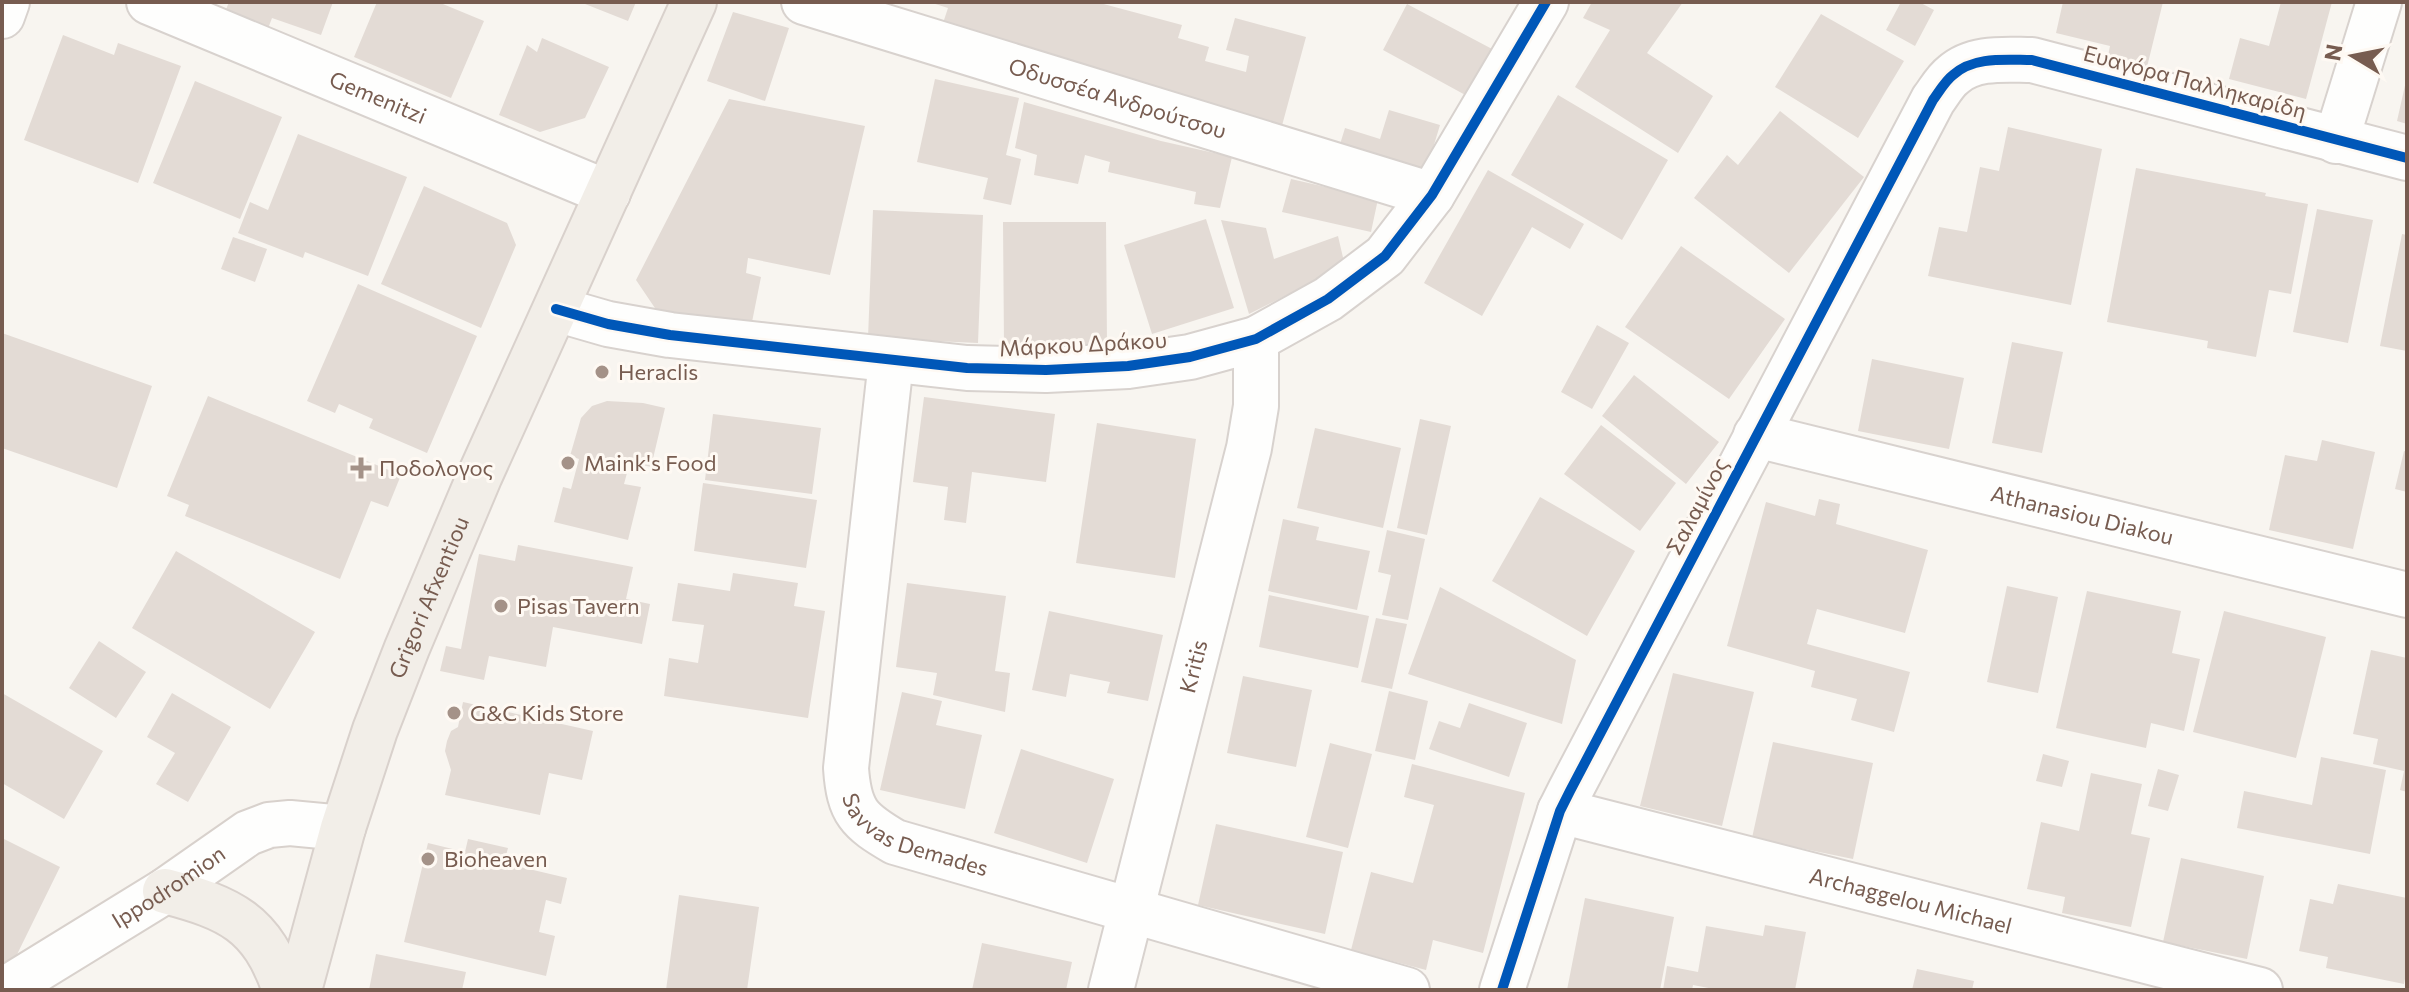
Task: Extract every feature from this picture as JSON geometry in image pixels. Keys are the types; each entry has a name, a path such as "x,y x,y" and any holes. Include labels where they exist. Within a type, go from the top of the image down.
{"main road":[{"name":"Grigori Afxentiou","path":"299,990 343,828 375,730 407,648 480,475 694,2"},
{"path":"165,891 215,906 243,922 259,940 280,975 285,990"}],"street":[{"path":"2,16 7,2"},
{"name":"Gemenitzi","path":"149,2 608,193"},
{"name":"Οδυσσέα Ανδρούτσου","path":"804,2 1432,195"},
{"name":"Μάρκου Δράκου","path":"556,309 608,324 670,335 967,368 1046,370 1128,366 1190,357 1256,339 1328,299 1385,256 1432,195 1546,2"},
{"path":"2336,141 2379,2"},
{"name":"Ευαγόρα Παλληκαρίδη","path":"1970,65 1989,60 2057,65 2407,158"},
{"name":"Σαλαμίνος","path":"1502,990 1560,811 1933,100 1952,75 1970,65"},
{"name":"Kritis","path":"1111,990 1249,448 1256,406 1256,339"},
{"name":"Savvas Demades","path":"891,361 846,768 848,794 865,824 895,842 1407,990"},
{"name":"Athanasiou Diakou","path":"1756,435 2407,595"},
{"name":"Archaggelou Michael","path":"1560,811 2260,990"},
{"name":"Ippodromion","path":"4,990 165,891 248,833 269,825 313,824 343,828"}],"building":[{"path":"229,2 333,2 321,35 272,18 266,34 223,17"},
{"path":"377,2 438,2 484,21 451,98 354,57"},
{"path":"580,2 636,2 628,21"},
{"path":"929,2 1096,2 1182,25 1178,38 1209,47 1205,61 1246,72 1249,56 1226,50 1235,18 1306,37 1280,133 940,32 948,8"},
{"path":"1592,2 1683,2 1647,53 1713,96 1678,153 1575,87 1610,30 1583,18"},
{"path":"1901,2 1919,2 1934,10 1915,46 1886,30"},
{"path":"2063,2 2163,2 2146,71 2107,61 2110,46 2056,33"},
{"path":"2281,2 2332,2 2306,99 2229,79 2240,38 2269,46"},
{"path":"1407,4 1494,50 1469,97 1383,50"},
{"path":"733,12 789,28 765,101 707,81"},
{"path":"1821,14 1904,61 1858,138 1775,87"},
{"path":"63,35 114,55 118,43 181,66 138,183 24,140"},
{"path":"542,38 609,67 585,118 540,132 499,115 527,45 537,52"},
{"path":"935,79 1019,98 1006,155 1021,159 1011,205 983,199 988,178 917,162"},
{"path":"195,81 282,117 240,219 153,183"},
{"path":"2407,81 2407,124 2397,121"},
{"path":"1558,95 1668,160 1622,240 1511,175"},
{"path":"729,99 865,126 830,275 748,258 746,273 761,277 750,332 659,314 636,280"},
{"path":"1024,102 1161,141 1232,157 1220,208 1194,204 1196,192 1108,172 1110,162 1085,155 1078,184 1034,175 1037,155 1015,148"},
{"path":"1389,110 1440,125 1423,181 1337,154 1345,128 1380,139"},
{"path":"1780,111 1864,177 1789,273 1694,198 1727,155 1738,165"},
{"path":"2008,127 2102,149 2071,305 1928,276 1939,227 1967,232 1980,167 1999,171"},
{"path":"298,134 407,177 368,276 305,252 303,258 238,233 250,202 268,210"},
{"path":"2136,168 2308,204 2291,294 2269,290 2256,357 2207,348 2208,341 2107,322"},
{"path":"1488,170 1584,224 1570,249 1532,227 1482,316 1424,283"},
{"path":"1291,179 1378,199 1371,232 1282,212"},
{"path":"424,186 507,223 516,245 481,328 381,284"},
{"path":"2317,209 2373,220 2348,343 2293,332"},
{"path":"873,210 983,215 978,343 868,338"},
{"path":"1206,219 1234,308 1152,334 1124,245"},
{"path":"1221,220 1266,228 1274,259 1338,236 1345,266 1249,314"},
{"path":"1003,222 1106,222 1107,344 1004,345"},
{"path":"2402,234 2407,235 2407,351 2380,346"},
{"path":"233,237 267,249 255,282 221,269"},
{"path":"1681,246 1785,319 1729,399 1625,327"},
{"path":"358,284 477,336 427,453 369,428 373,419 339,404 335,413 307,401"},
{"path":"1597,325 1629,343 1592,409 1561,392"},
{"path":"2,333 152,386 117,488 2,448"},
{"path":"2012,342 2063,352 2042,453 1992,443"},
{"path":"1872,359 1964,378 1949,449 1858,431"},
{"path":"1634,375 1719,442 1686,484 1602,416"},
{"path":"208,396 401,475 388,507 371,501 340,579 185,516 189,505 167,496"},
{"path":"924,397 1055,414 1046,482 972,472 966,523 944,520 948,487 913,482"},
{"path":"607,401 665,408 651,467 630,462 624,484 641,487 628,540 554,522 563,487 571,489 579,459 570,456 581,418 592,406"},
{"path":"713,414 821,428 812,494 705,480"},
{"path":"1420,419 1451,426 1427,535 1397,528"},
{"path":"1097,423 1196,439 1175,578 1076,563"},
{"path":"1601,425 1676,483 1640,531 1564,474"},
{"path":"1315,428 1401,448 1383,528 1297,508"},
{"path":"2322,440 2375,452 2353,549 2269,530 2285,455 2317,461"},
{"path":"2404,451 2407,452 2407,492 2395,489"},
{"path":"703,483 817,500 806,568 694,551"},
{"path":"1540,497 1635,551 1587,636 1492,581"},
{"path":"1819,499 1840,504 1836,524 1928,550 1905,633 1817,609 1807,644 1910,672 1894,732 1851,720 1857,699 1811,687 1815,671 1727,646 1766,502 1815,516"},
{"path":"1283,519 1319,527 1316,540 1370,551 1357,610 1268,591"},
{"path":"1387,530 1425,539 1408,620 1382,615 1391,575 1378,572"},
{"path":"518,545 633,567 626,599 650,604 642,644 553,627 546,667 489,656 484,680 440,671 446,646 461,649 479,554 515,561"},
{"path":"176,551 315,632 270,709 132,628"},
{"path":"733,573 798,583 794,606 825,611 808,718 664,696 669,658 698,663 704,625 672,621 678,583 730,591"},
{"path":"907,583 1006,596 995,671 1010,673 1005,712 933,695 937,673 896,667"},
{"path":"2007,586 2058,597 2038,693 1987,682"},
{"path":"1440,587 1576,660 1562,724 1408,674"},
{"path":"2087,591 2181,611 2172,653 2200,659 2184,731 2151,723 2146,748 2056,728"},
{"path":"1269,595 1369,616 1358,668 1259,647"},
{"path":"1049,611 1163,635 1148,701 1107,693 1110,682 1070,674 1066,697 1032,690"},
{"path":"2224,611 2326,637 2296,758 2193,732"},
{"path":"1376,618 1407,624 1392,689 1361,682"},
{"path":"99,641 146,672 116,718 69,688"},
{"path":"2371,650 2407,658 2407,792 2400,790 2404,771 2373,764 2378,739 2353,734"},
{"path":"1673,673 1754,692 1722,826 1640,806"},
{"path":"1243,676 1312,690 1296,767 1227,753"},
{"path":"1389,691 1428,701 1415,760 1375,751"},
{"path":"902,692 942,701 936,725 982,735 965,809 880,790"},
{"path":"2,693 103,751 64,819 2,783"},
{"path":"172,693 231,727 188,802 156,784 175,753 147,737"},
{"path":"463,702 593,731 582,780 549,773 540,815 445,795 451,770 445,751 451,731 458,727"},
{"path":"1469,703 1527,723 1509,777 1429,749 1439,721 1460,728"},
{"path":"1773,742 1873,763 1853,859 1752,838"},
{"path":"1330,743 1372,754 1348,848 1306,837"},
{"path":"1021,749 1114,779 1087,863 994,833"},
{"path":"2043,754 2069,761 2062,787 2036,781"},
{"path":"2321,757 2386,770 2370,854 2237,828 2244,791 2312,805"},
{"path":"1412,764 1525,793 1483,953 1433,940 1426,970 1351,950 1371,872 1413,883 1434,805 1404,797"},
{"path":"2158,769 2179,775 2168,811 2148,806"},
{"path":"2091,773 2142,784 2131,834 2150,838 2131,927 2062,913 2065,897 2027,889 2041,822 2079,831"},
{"path":"1216,824 1343,852 1325,934 1198,905"},
{"path":"2,838 60,867 2,985"},
{"path":"468,839 508,848 504,863 567,878 561,904 546,900 539,932 555,936 546,976 404,942 428,843 465,852"},
{"path":"2181,858 2264,876 2247,959 2163,942"},
{"path":"2338,884 2407,898 2407,968 2404,984 2326,968 2328,957 2299,951 2310,899 2333,904"},
{"path":"679,895 759,907 747,990 666,990"},
{"path":"1585,898 1674,917 1660,990 1567,990"},
{"path":"1765,925 1806,932 1795,990 1719,990 1693,985 1692,990 1663,990 1667,966 1698,972 1706,926 1763,936"},
{"path":"982,943 1072,962 1066,990 972,990"},
{"path":"376,954 466,972 462,990 369,990"},
{"path":"1917,969 1974,981 1972,990 1912,990"}],"cycle path":[{"path":"556,309 608,324 670,335 967,368 1046,370 1128,366 1190,357 1256,339 1328,299 1385,256 1432,195 1546,2"},
{"path":"1502,990 1560,811 1933,100 1950,77 1980,62 2032,60 2407,158"}],"place":[{"name":"Heraclis","path":"602,372"},
{"name":"Maink's Food","path":"568,463"},
{"name":"Ποδολογος","path":"361,468"},
{"name":"Pisas Tavern","path":"501,606"},
{"name":"G&C Kids Store","path":"454,713"},
{"name":"Bioheaven","path":"428,859"}]}
